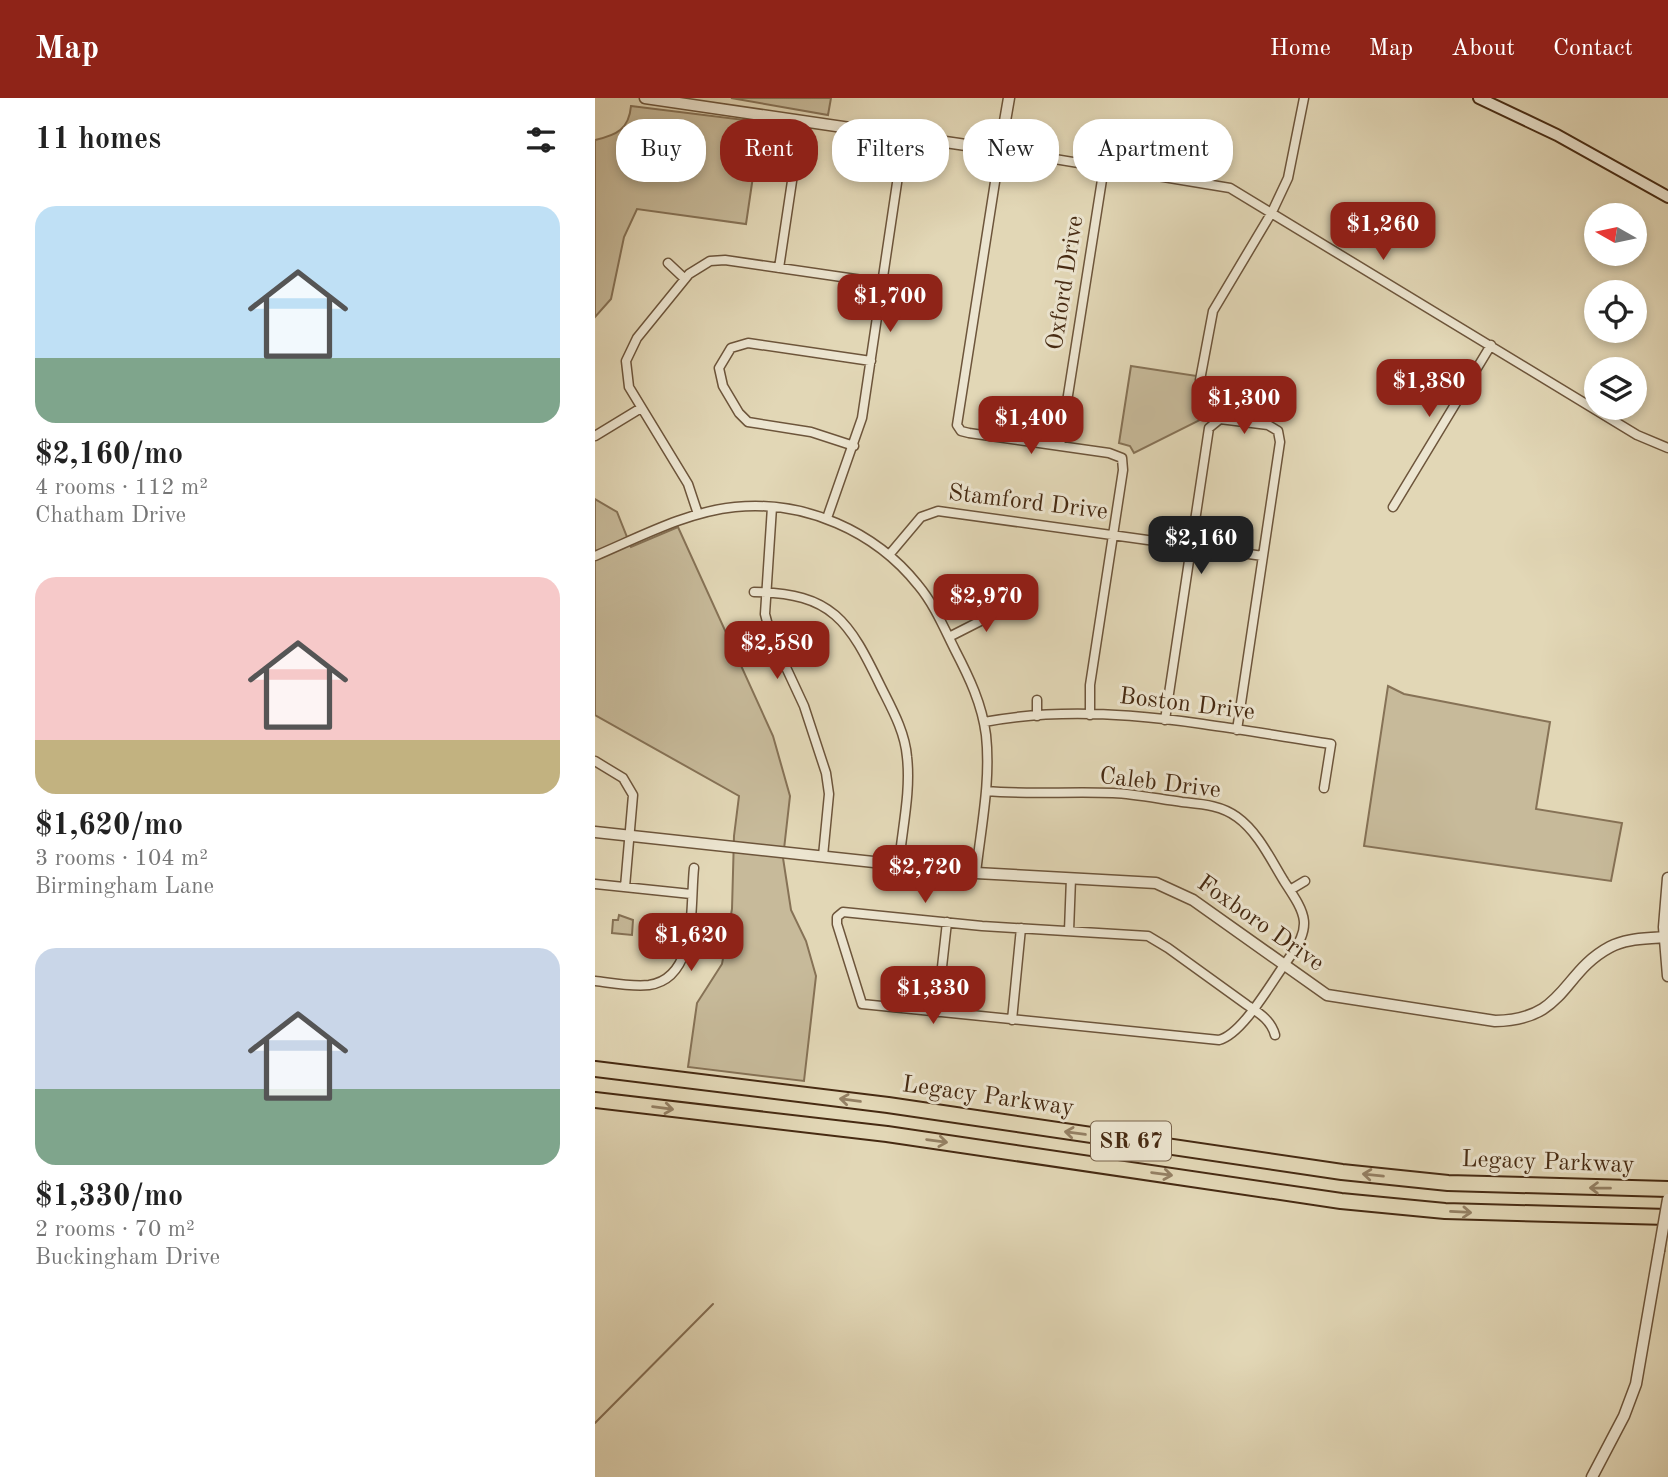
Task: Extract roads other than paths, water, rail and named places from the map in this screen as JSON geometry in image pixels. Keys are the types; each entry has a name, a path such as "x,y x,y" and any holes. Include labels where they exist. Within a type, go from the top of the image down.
{"highway":[{"name":"Legacy Parkway","path":"595,1069 888,1105 1342,1172 1448,1183 1668,1189"},
{"name":"Legacy Parkway","path":"595,1100 887,1134 1341,1201 1537,1216 1668,1217"}],"main road":[{"path":"1479,98 1557,135 1668,197"}],"street":[{"path":"645,98 787,119"},
{"path":"1005,119 1009,98"},
{"path":"1200,380 1213,311 1272,212 1291,168 1304,98"},
{"path":"779,268 792,182"},
{"path":"827,518 862,418 897,182"},
{"path":"995,182 957,417 958,428 969,433 1122,458 1090,685 1090,715"},
{"name":"Oxford Drive","path":"1060,446 1102,182"},
{"path":"1197,182 1222,186 1272,212 1637,435 1668,448"},
{"path":"698,514 688,484 627,380 627,346 697,267 716,260 883,283"},
{"path":"668,263 685,279"},
{"path":"854,446 811,432 748,422 739,413 723,386 719,368 731,348 748,343 871,361"},
{"path":"1393,507 1491,345"},
{"path":"595,436 641,408"},
{"path":"1165,720 1208,431 1213,422 1224,419 1257,423 1272,426 1278,431 1280,442 1237,730"},
{"path":"595,556 698,514 735,507 772,507 827,518 857,533 889,555 920,588 949,636 972,685 984,722 985,791 976,873"},
{"path":"772,507 765,592 768,628 804,706 828,780 823,856"},
{"name":"Stamford Drive","path":"889,555 918,520 933,511 1263,556"},
{"path":"754,592 800,597 825,607 850,629 865,654 898,722 906,748 908,778 899,864"},
{"path":"949,636 1010,606"},
{"path":"1037,700 1037,716"},
{"name":"Boston Drive","path":"984,722 1037,716 1124,714 1331,744 1324,788"},
{"path":"595,761 620,776 630,788 633,800 625,887"},
{"name":"Caleb Drive","path":"985,791 1028,795 1117,793 1223,809 1249,828 1303,913 1305,929 1284,966"},
{"name":"Foxboro Drive","path":"595,832 976,873 1142,882 1170,887 1193,900 1284,966 1331,996 1505,1021 1531,1015 1550,1006 1589,962 1610,947 1631,940 1664,937"},
{"path":"595,981 646,985 669,976 684,955 694,868"},
{"path":"1069,931 1071,878"},
{"path":"1668,878 1664,937 1668,976"},
{"path":"1290,890 1305,881"},
{"path":"595,884 691,894"},
{"path":"1275,1035 1268,1020 1253,1008 1148,936 846,912 839,915 837,924 862,1004 1214,1040 1234,1033 1253,1008 1284,966"},
{"path":"937,1012 947,922"},
{"path":"1012,1020 1021,928"},
{"path":"1592,1477 1624,1416 1636,1384 1668,1199"}],"waterway":[{"path":"595,1423 713,1304"}]}
